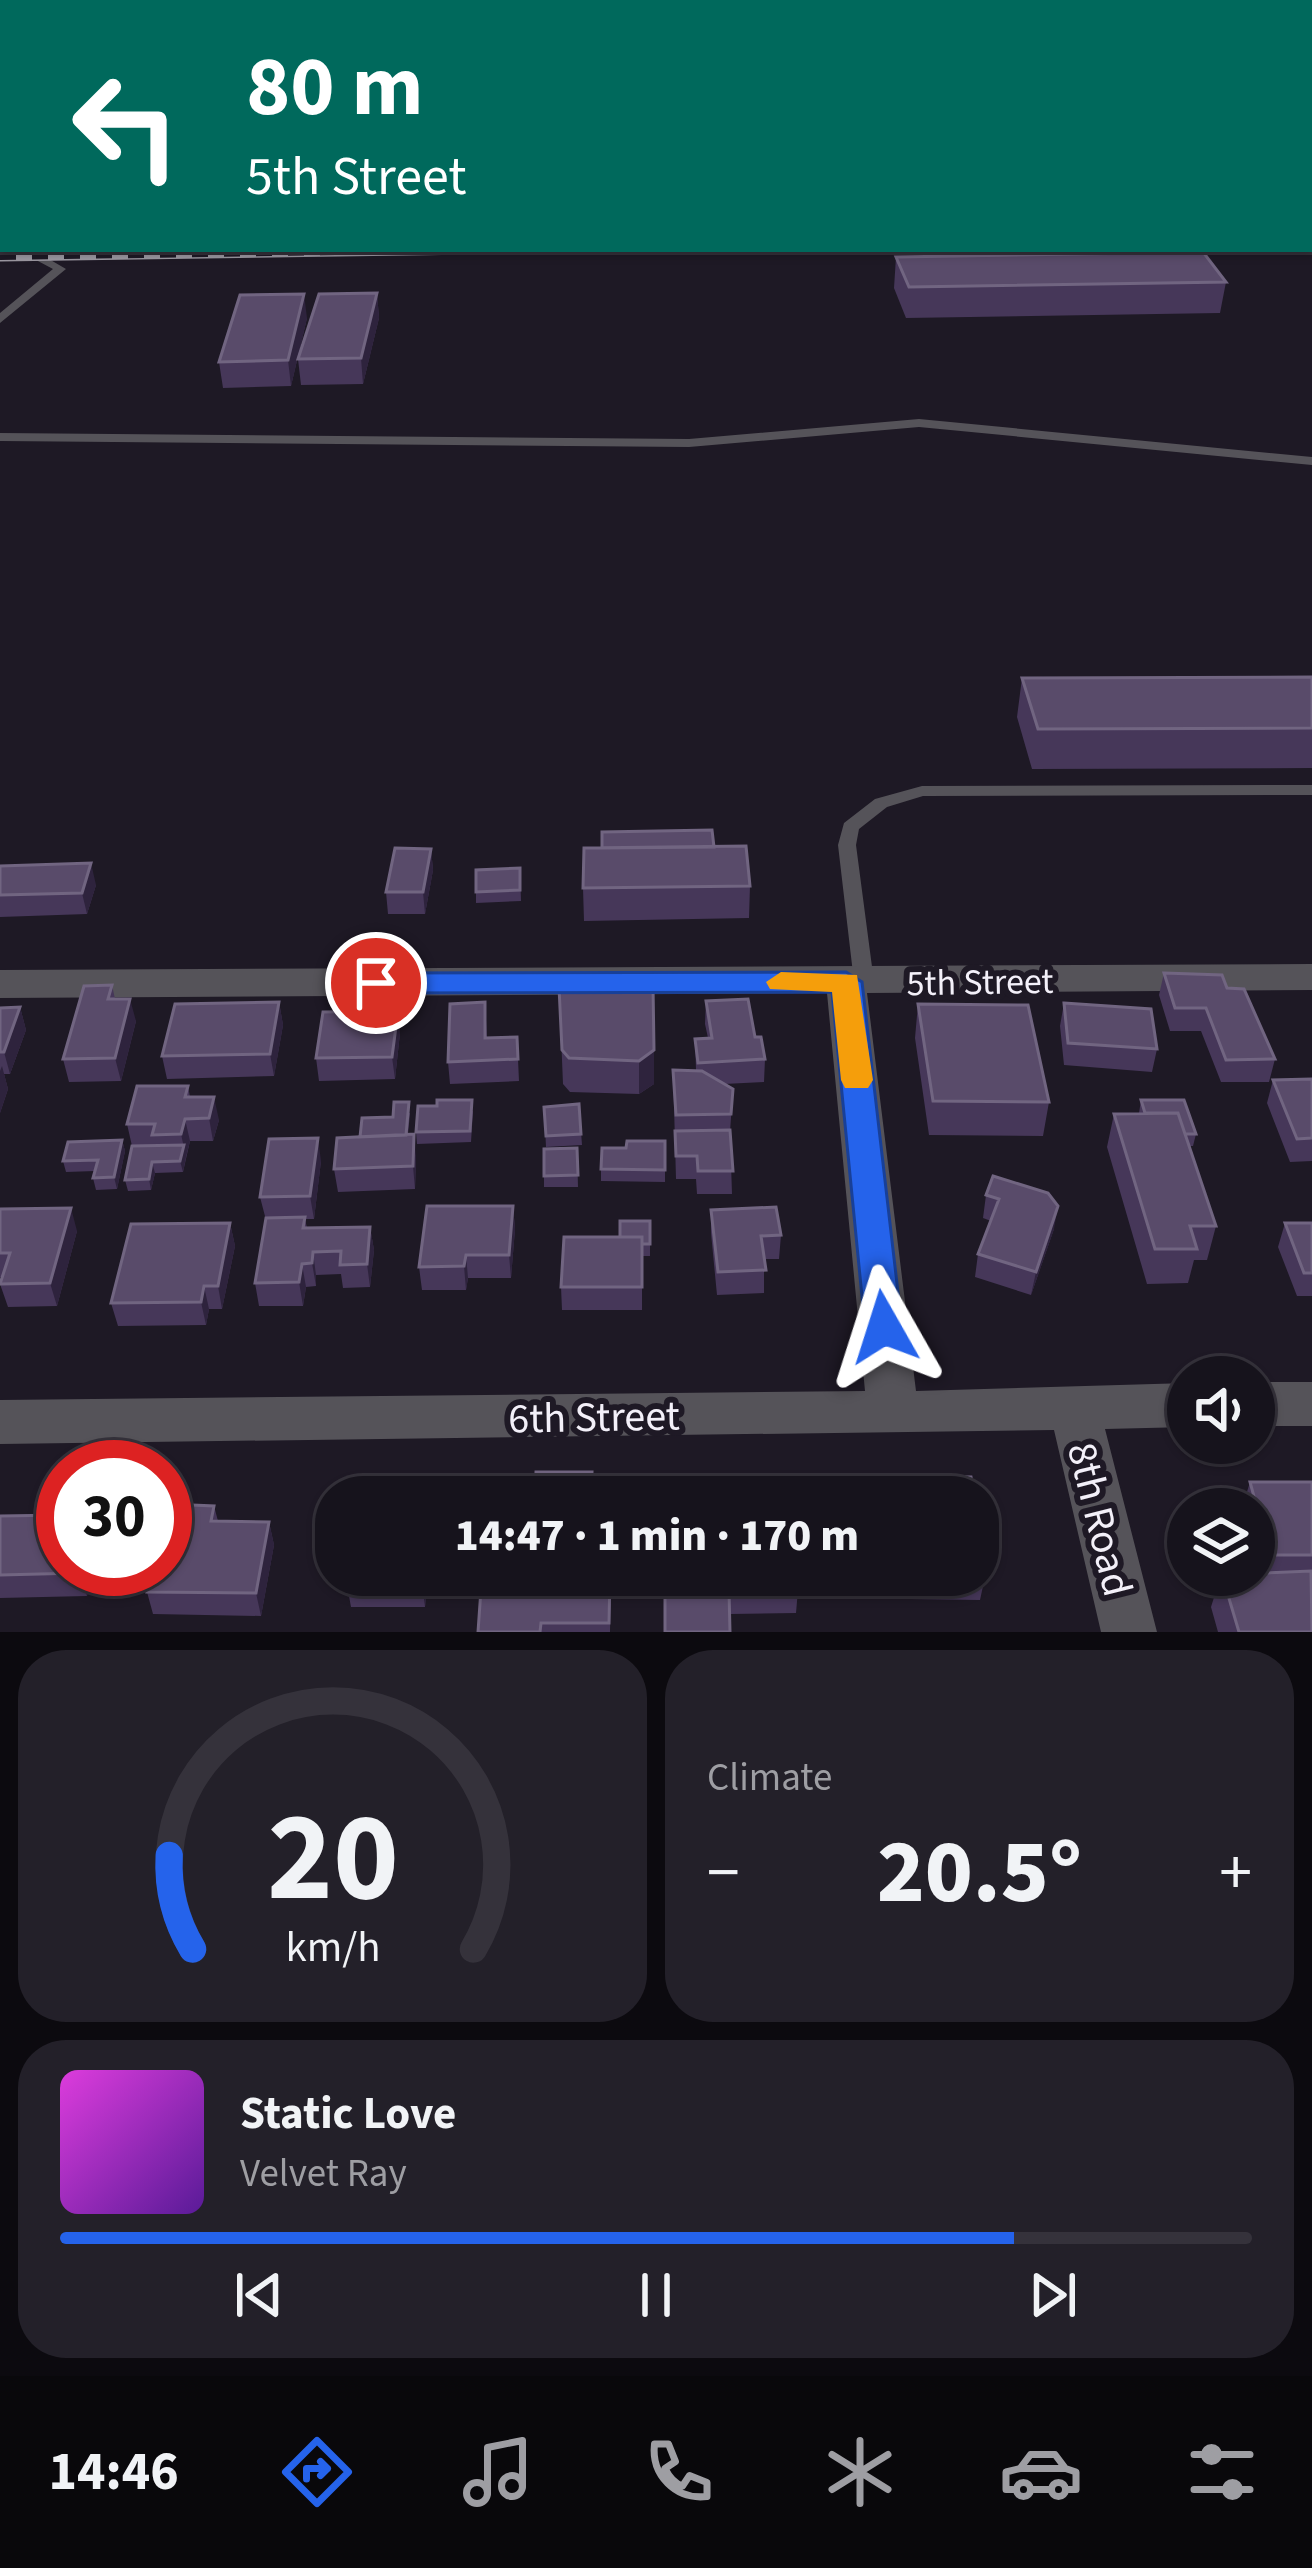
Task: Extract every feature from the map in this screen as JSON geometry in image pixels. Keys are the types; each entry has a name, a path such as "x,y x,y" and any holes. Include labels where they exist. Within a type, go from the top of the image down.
{"street":[{"name":"5th Street","path":"0,984 1312,977"},
{"path":"855,982 893,1413"},
{"path":"1275,1404 1312,1404"},
{"name":"6th Street","path":"0,1422 893,1413 1167,1405"},
{"name":"8th Road","path":"1074,1406 1129,1632"}],"lane":[{"path":"0,255 38,257 60,269 0,319"},
{"path":"0,437 713,442 862,424 919,423 1312,461"},
{"path":"855,982 847,845 850,827 881,803 922,791 1312,790"}],"building":[{"path":"1203,252 1226,282 909,287 896,257"},
{"path":"377,293 361,358 298,359 319,294"},
{"path":"304,294 288,360 219,362 240,295"},
{"path":"1312,677 1312,728 1038,729 1022,678"},
{"path":"712,830 714,847 602,848 602,832"},
{"path":"746,846 750,886 583,888 584,848"},
{"path":"395,848 431,849 423,892 386,892"},
{"path":"91,863 82,893 0,895 0,866"},
{"path":"520,868 520,890 476,892 476,870"},
{"path":"1164,973 1222,975 1227,988 1244,989 1275,1059 1226,1060 1206,1008 1175,1008"},
{"path":"112,985 108,999 130,999 115,1058 63,1059 84,986"},
{"path":"653,986 654,1050 639,1061 569,1058 562,1050 559,987"},
{"path":"748,999 755,1037 761,1037 765,1059 698,1063 695,1039 712,1038 706,1001"},
{"path":"279,1002 270,1054 162,1056 175,1004"},
{"path":"485,1002 485,1038 517,1037 518,1059 448,1062 450,1004"},
{"path":"1064,1003 1151,1009 1157,1049 1068,1043"},
{"path":"918,1004 1028,1005 1049,1102 933,1101"},
{"path":"20,1007 4,1052 0,1052 0,1008"},
{"path":"398,1011 392,1057 316,1058 323,1012"},
{"path":"673,1070 702,1071 733,1089 731,1114 676,1115"},
{"path":"1312,1079 1312,1138 1297,1139 1273,1080"},
{"path":"137,1086 188,1086 185,1097 214,1097 209,1118 185,1119 181,1134 152,1135 155,1124 127,1124"},
{"path":"437,1100 472,1100 470,1131 416,1132 418,1106 437,1106"},
{"path":"1141,1100 1184,1100 1196,1134 1185,1134 1178,1113 1145,1113"},
{"path":"394,1102 409,1102 406,1135 360,1137 362,1118 393,1117"},
{"path":"579,1104 581,1134 546,1136 544,1107"},
{"path":"1178,1113 1216,1226 1190,1226 1197,1249 1155,1249 1114,1114"},
{"path":"730,1130 733,1171 698,1171 697,1156 676,1156 675,1131"},
{"path":"414,1134 413,1166 334,1169 337,1138"},
{"path":"318,1138 310,1196 260,1197 269,1139"},
{"path":"122,1140 114,1177 93,1178 98,1160 63,1161 68,1142"},
{"path":"627,1141 665,1141 665,1170 601,1169 602,1148 626,1148"},
{"path":"184,1145 180,1161 152,1162 149,1179 125,1180 132,1146"},
{"path":"577,1148 578,1175 544,1176 544,1149"},
{"path":"993,1176 1048,1193 1058,1206 1036,1272 978,1254 999,1199 986,1195"},
{"path":"427,1206 513,1206 509,1255 466,1255 464,1266 419,1267"},
{"path":"776,1207 781,1235 761,1236 766,1270 718,1272 711,1210"},
{"path":"71,1208 50,1283 0,1284 10,1253 0,1253 0,1209"},
{"path":"305,1217 303,1228 370,1227 367,1264 340,1265 341,1251 313,1252 312,1263 302,1264 299,1282 255,1283 266,1218"},
{"path":"620,1221 650,1221 650,1244 642,1244 642,1237 620,1237"},
{"path":"230,1223 218,1286 204,1286 201,1302 111,1303 131,1224"},
{"path":"1285,1223 1312,1223 1312,1273 1304,1273"},
{"path":"564,1237 642,1237 642,1287 561,1287"},
{"path":"536,1472 592,1472 592,1476 536,1476"},
{"path":"1250,1482 1312,1482 1312,1555 1275,1555 1275,1488 1252,1488"},
{"path":"192,1505 214,1506 211,1521 269,1522 256,1593 192,1592"},
{"path":"36,1515 36,1574 0,1575 0,1516"},
{"path":"1311,1571 1312,1632 1239,1632 1228,1596 1275,1596 1275,1573"},
{"path":"481,1596 610,1596 609,1623 541,1623 540,1632 478,1632"},
{"path":"665,1596 729,1596 730,1632 665,1632"}],"railway":[{"path":"0,257 342,252"}],"slow traffic":[{"path":"781,982 846,982 857,1080"}],"route":[{"path":"376,983 846,982 884,1327"}]}
